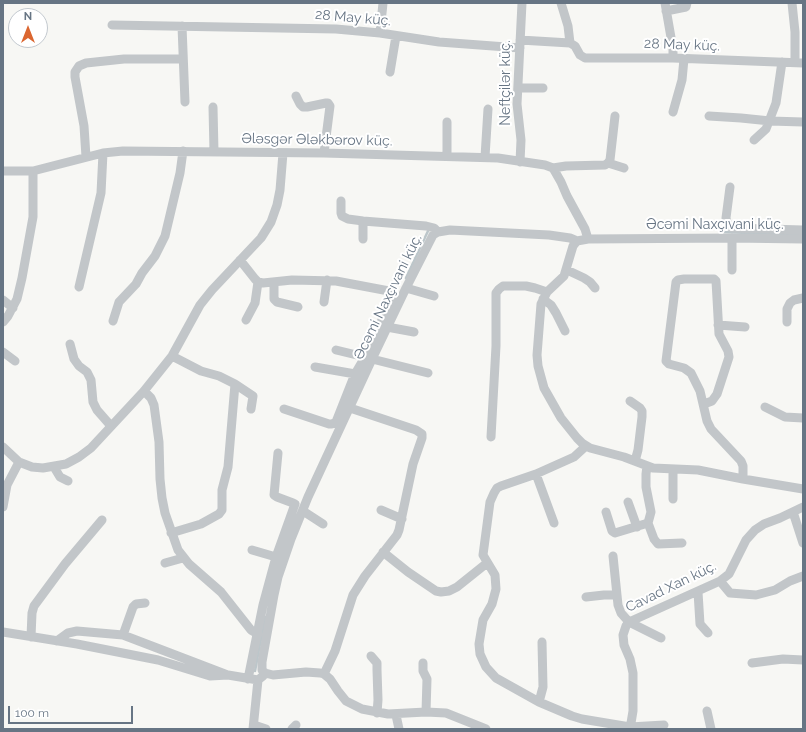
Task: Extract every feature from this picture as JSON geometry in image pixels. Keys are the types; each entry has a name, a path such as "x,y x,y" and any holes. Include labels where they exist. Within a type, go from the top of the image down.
{"street":[{"path":"380,33 383,3"},
{"name":"Neftçilər küç.","path":"520,162 522,149 518,115 518,88 522,3"},
{"path":"561,3 568,26 570,43"},
{"path":"673,58 673,48 666,7 686,7 687,3"},
{"path":"791,3 799,63"},
{"name":"28 May küç.","path":"112,25 336,29 380,33 439,42 520,44 570,43 575,46 580,55 585,58 673,58 799,63"},
{"path":"182,26 182,59 185,102"},
{"path":"390,72 396,36"},
{"path":"86,157 84,126 75,77 79,66 86,63 124,59 182,59"},
{"path":"673,112 682,80 684,59"},
{"path":"754,140 766,129 770,121 776,103 782,62"},
{"path":"518,88 543,88"},
{"path":"296,96 303,107 326,103 330,106 324,153"},
{"path":"213,107 214,152"},
{"path":"485,157 488,109"},
{"path":"615,116 610,160 608,163 624,168"},
{"path":"709,116 803,122"},
{"path":"447,122 447,156"},
{"name":"Ələsgər Ələkbərov küç.","path":"3,171 33,171 103,153 123,151 324,153 485,157 545,165 553,168 566,166 605,165 608,163"},
{"path":"113,321 119,302 136,284 142,273 155,256 165,236 180,173 183,152"},
{"path":"79,287 101,193 103,153"},
{"path":"3,447 19,462 32,467 43,468 66,464 91,448 144,391 172,356 200,305 212,290 261,238 271,222 277,205 280,190 283,153"},
{"path":"553,168 585,229 588,239"},
{"path":"3,322 17,299 22,278 33,217 33,171"},
{"path":"730,187 726,218 728,226 732,228 803,230"},
{"path":"341,201 342,216 363,221 426,226 434,228 438,232"},
{"path":"363,221 363,239"},
{"name":"Əcəmi Naxçıvani küç.","path":"369,358 387,327 429,241 433,235 438,232 450,230 549,235 570,238 577,241 588,239 803,239"},
{"path":"732,238 732,270"},
{"path":"577,241 572,251 564,276 545,295 540,308 537,341 538,366 541,380 560,418 577,438 586,446 659,469 709,472 803,489"},
{"path":"240,260 258,282 263,284 292,280 327,280 389,291 393,296 369,358 336,422 329,424 284,409"},
{"path":"567,270 590,282 595,288"},
{"path":"704,404 712,401 717,394 729,357 727,347 721,340 718,325 716,281 714,279 678,280 676,282 666,360 669,364 684,368 691,373 700,391 710,429 741,461 743,466 743,479"},
{"path":"324,302 327,280"},
{"path":"246,320 255,303 258,282"},
{"path":"274,283 274,299 277,302 298,308"},
{"path":"491,437 496,346 496,293 504,286 526,286 535,288 545,295 565,331"},
{"path":"406,288 434,296"},
{"path":"787,322 787,309 790,303 794,300 803,298"},
{"path":"3,300 12,308"},
{"path":"718,325 745,327"},
{"path":"387,327 414,332"},
{"path":"70,344 74,359 79,366 87,372 91,380 93,402 97,410 111,426"},
{"path":"336,350 428,373"},
{"path":"3,352 15,361"},
{"path":"172,356 201,372 219,376 235,384 253,396 251,409"},
{"path":"315,367 360,375"},
{"name":"Əcəmi Naxçıvani küç.","path":"253,727 262,677 262,662 274,595 285,556 303,511 350,408 360,375"},
{"path":"171,533 201,524 219,514 222,510 222,490 228,467 235,384"},
{"path":"144,391 151,398 154,405 159,442 162,498 171,533 178,550 183,558 221,592 251,630 258,634"},
{"path":"630,401 642,411 640,437 635,461"},
{"path":"765,407 785,418 803,418"},
{"path":"324,674 334,651 353,595 365,576 397,535 402,519 411,470 422,434 416,430 350,408"},
{"path":"586,446 574,457 536,474 501,486 497,488 494,493 490,502 483,551 484,558 494,571 497,584 494,599 483,620 479,644 482,659 486,667 496,678 559,712 582,719 630,728 664,725"},
{"path":"248,679 276,557 295,504 274,495 278,453"},
{"path":"3,507 7,485 19,462"},
{"path":"647,466 646,487 651,512 648,523 654,539 658,544 682,543"},
{"path":"54,467 60,477 68,482"},
{"path":"673,498 674,469"},
{"path":"536,474 554,523"},
{"path":"628,502 637,526"},
{"name":"Cavad Xan küç.","path":"630,728 634,703 633,673 630,659 624,645 623,635 629,622 720,581 729,574 746,540 755,530 764,524 803,507"},
{"path":"381,510 402,519"},
{"path":"303,511 323,524"},
{"path":"606,512 612,531 615,533 648,523"},
{"path":"793,512 803,543"},
{"path":"31,637 32,613 34,606 65,564 102,520"},
{"path":"252,550 276,557"},
{"path":"383,552 408,572 436,591 441,592 457,588 487,562"},
{"path":"612,556 618,605 621,613 629,622 661,638"},
{"path":"164,563 183,558"},
{"path":"720,581 730,593 756,595 775,590 790,581 803,576"},
{"path":"698,592 700,624 708,633"},
{"path":"586,597 617,595"},
{"path":"123,635 133,607 136,604 145,603"},
{"path":"57,641 68,633 77,631 123,635 228,675 248,679 306,672 324,674 330,679 346,700 362,709 377,713 396,714 426,712 446,713 486,729"},
{"path":"3,632 158,660 210,676 228,675"},
{"path":"539,702 543,687 542,642"},
{"path":"371,656 377,663 377,713"},
{"path":"752,663 784,659 803,660"},
{"path":"423,663 423,671 427,680 426,712"},
{"path":"707,711 711,729"},
{"path":"396,714 399,729"},
{"path":"253,727 266,729"}],"waterway":[{"path":"406,278 428,231"},
{"path":"722,232 801,235"},
{"path":"255,671 265,617"}]}
